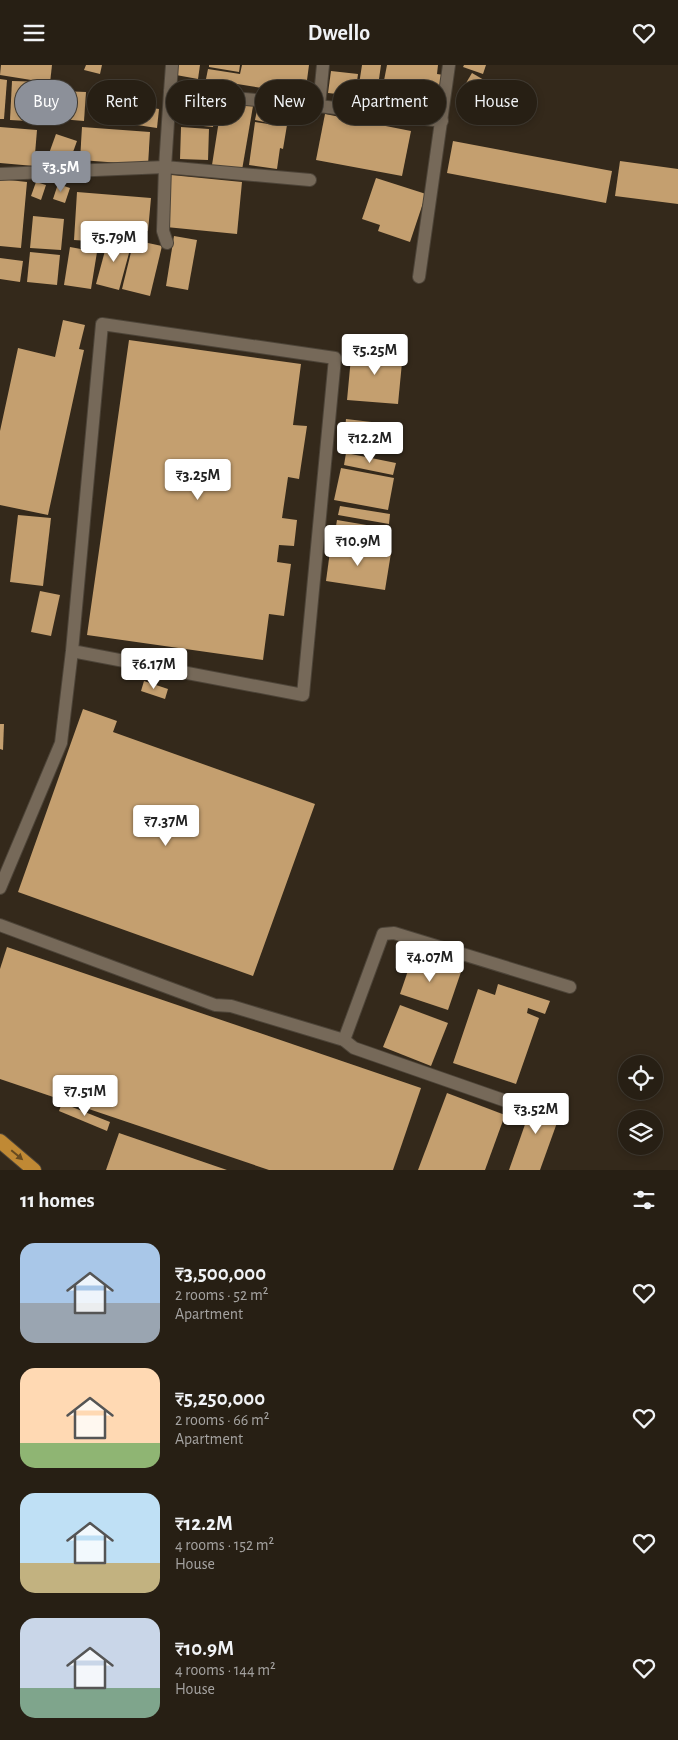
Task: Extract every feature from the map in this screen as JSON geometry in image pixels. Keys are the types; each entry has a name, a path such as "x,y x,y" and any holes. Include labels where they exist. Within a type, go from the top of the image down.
{"highway":[{"path":"0,1141 34,1170"}],"street":[{"path":"171,80 172,65"},
{"path":"322,80 323,65"},
{"path":"446,89 449,65"},
{"path":"167,243 163,231 168,125"},
{"path":"419,277 441,125"},
{"path":"0,174 165,167 310,180"},
{"path":"0,889 61,743 72,651 102,324 335,358 304,695 72,651"},
{"path":"0,925 215,1005 231,1006 344,1041 354,1048 506,1101"},
{"path":"344,1041 383,934 394,933 570,987"}],"building":[{"path":"1,65 52,65 50,80 31,80 0,75"},
{"path":"86,65 102,65 100,74 84,70"},
{"path":"178,65 200,65 198,79 176,75"},
{"path":"209,65 240,65 239,72 209,67"},
{"path":"242,65 309,65 307,80 255,80 255,87 245,85 245,80 206,79 208,69 240,74"},
{"path":"362,65 381,65 379,80 360,80"},
{"path":"387,65 438,65 437,74 444,75 443,80 384,80"},
{"path":"464,65 486,65 483,74 463,67"},
{"path":"331,71 358,74 357,80 333,80 333,94 328,93"},
{"path":"472,73 484,80 468,80"},
{"path":"0,79 7,80 4,119 0,119"},
{"path":"12,81 15,81 15,120 10,120"},
{"path":"77,92 86,92 84,121 77,120"},
{"path":"245,105 253,106 242,170 212,165 218,125 245,125"},
{"path":"156,109 159,109 157,128 137,125 156,125"},
{"path":"325,114 333,116 333,125 381,125 411,131 402,176 316,160"},
{"path":"255,122 255,125 287,125 283,149 280,148 277,169 249,165"},
{"path":"194,125 213,125 213,127"},
{"path":"0,127 37,130 34,166 0,163"},
{"path":"82,127 150,132 148,165 80,160"},
{"path":"181,127 209,129 208,160 180,159"},
{"path":"56,134 77,141 68,166 47,159"},
{"path":"453,141 612,171 606,203 447,173"},
{"path":"620,161 678,169 678,204 615,196"},
{"path":"171,175 242,182 237,234 166,227"},
{"path":"376,178 426,194 410,242 378,231 380,225 362,219"},
{"path":"0,179 27,182 21,248 0,246"},
{"path":"36,182 46,185 41,200 31,196"},
{"path":"58,184 70,188 65,203 53,199"},
{"path":"77,192 151,198 148,231 105,228 104,242 74,240"},
{"path":"33,216 64,219 61,250 30,248"},
{"path":"109,236 132,242 119,290 96,284"},
{"path":"174,236 197,240 188,290 166,286"},
{"path":"134,240 162,246 150,296 122,289"},
{"path":"70,247 97,252 91,289 64,285"},
{"path":"30,252 60,255 57,285 27,282"},
{"path":"0,258 23,261 20,282 0,279"},
{"path":"63,320 85,325 79,349 84,350 48,515 0,505 0,431 18,348 55,357"},
{"path":"129,340 301,364 293,425 307,426 299,479 288,477 282,518 297,520 294,546 279,545 277,562 291,564 284,616 269,614 263,660 87,635"},
{"path":"352,347 403,352 398,404 347,400"},
{"path":"346,419 380,423 377,453 343,450"},
{"path":"383,423 399,425 396,454 381,453"},
{"path":"346,453 396,463 393,475 344,465"},
{"path":"341,468 394,478 388,510 334,500"},
{"path":"340,506 390,514 389,524 338,515"},
{"path":"18,515 51,518 43,586 10,582"},
{"path":"337,520 390,529 387,547 334,538"},
{"path":"331,544 391,553 385,590 326,581"},
{"path":"40,591 60,595 51,636 31,632"},
{"path":"144,681 168,689 165,699 141,691"},
{"path":"83,709 117,721 113,732 315,804 253,976 18,892"},
{"path":"0,724 4,724 3,750 0,749"},
{"path":"7,947 421,1088 393,1170 269,1170 0,1079 0,969"},
{"path":"413,956 461,972 448,1010 400,994"},
{"path":"498,984 550,1001 545,1014 528,1008 527,1013 539,1018 516,1084 453,1063 478,989 495,995"},
{"path":"400,1005 448,1023 431,1066 383,1047"},
{"path":"447,1093 505,1115 485,1170 418,1170"},
{"path":"535,1096 563,1106 540,1170 509,1170"},
{"path":"62,1103 110,1122 107,1131 59,1111"},
{"path":"119,1133 227,1170 106,1170"}]}
